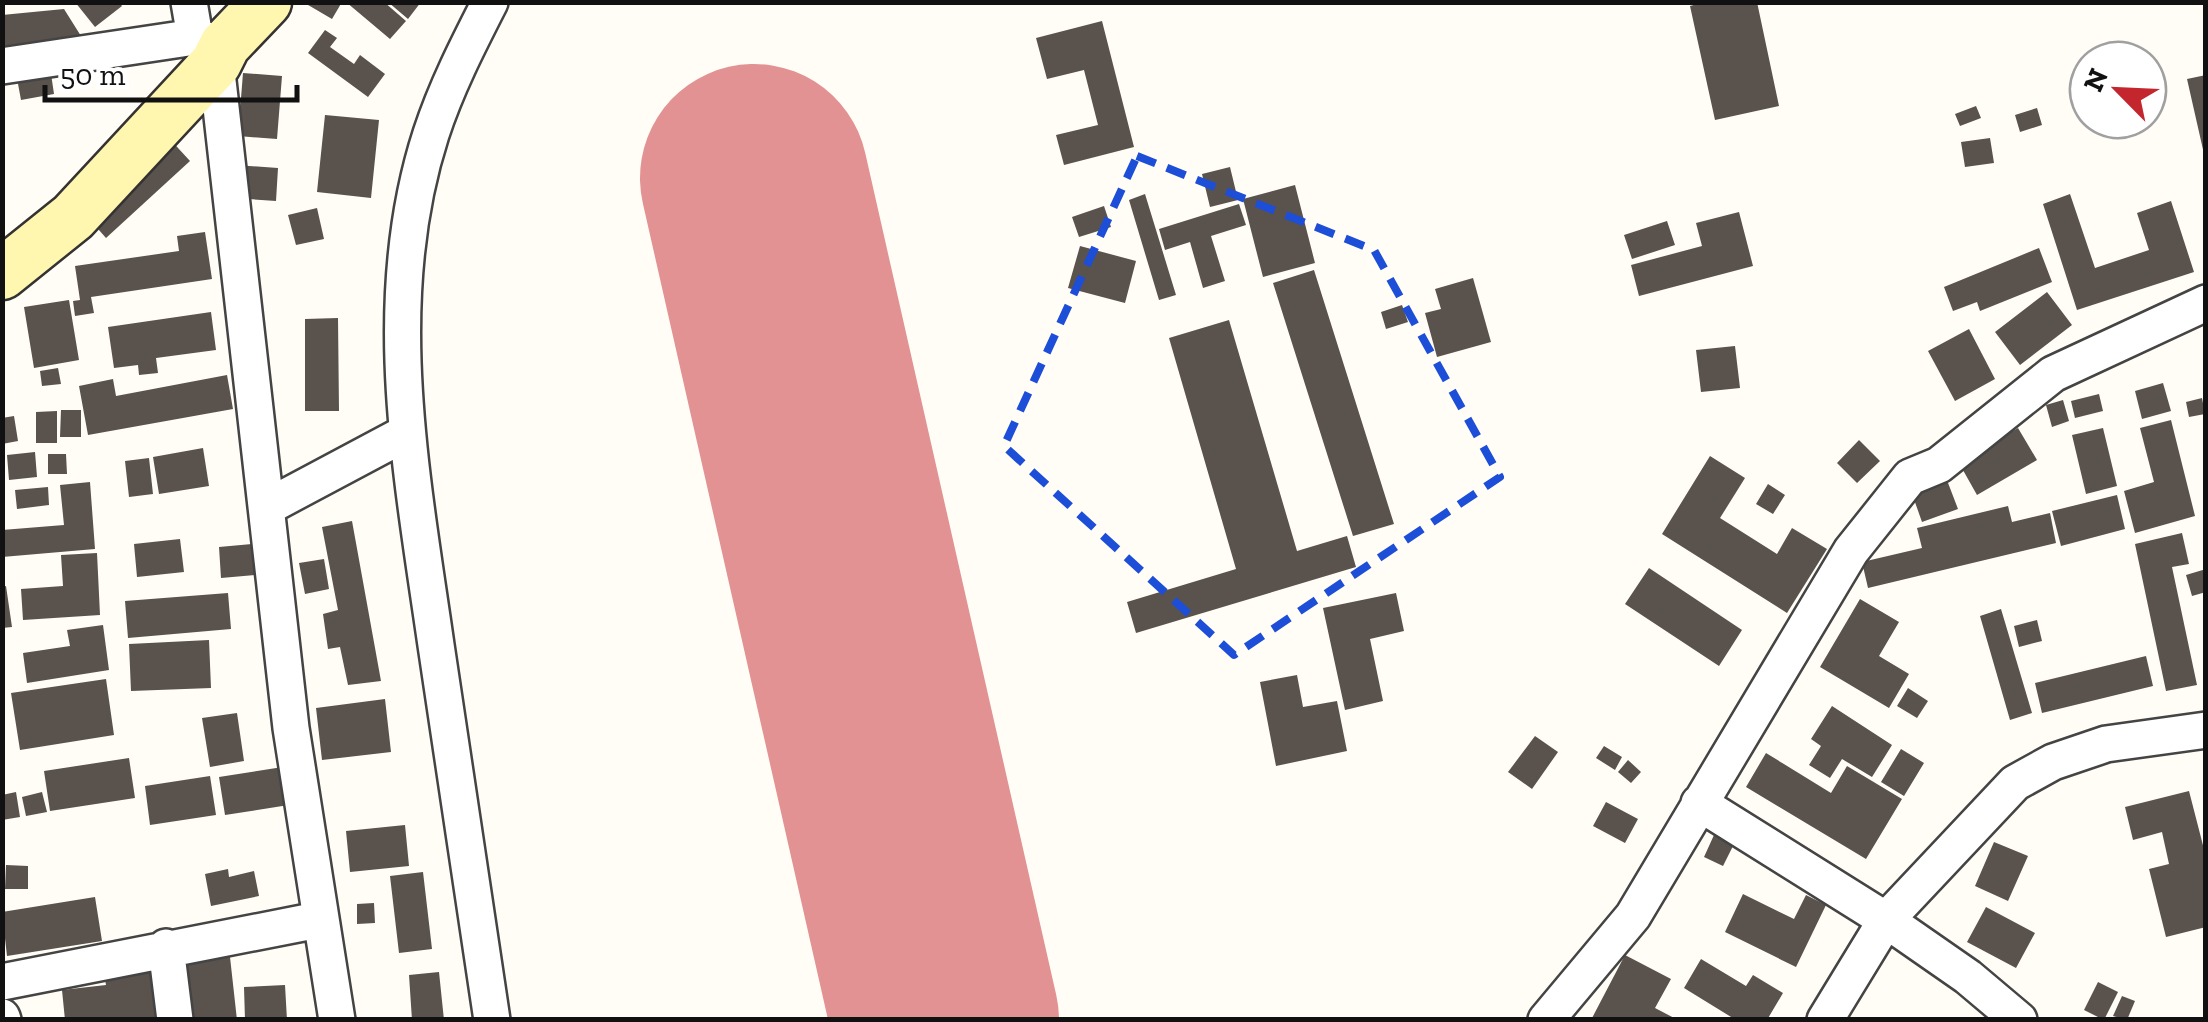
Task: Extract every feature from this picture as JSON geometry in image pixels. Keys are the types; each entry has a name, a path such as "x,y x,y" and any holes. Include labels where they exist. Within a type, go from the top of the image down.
{"main road":[{"path":"2,274 73,217 206,37 266,2"}],"street":[{"path":"490,2 456,69 430,135 413,213 402,360 406,433 492,1020"},
{"path":"2,66 206,37 269,506 291,728 318,920 337,1020"},
{"path":"1546,1020 1633,916 1851,551 1910,478 1940,465 2053,374 2206,302"},
{"path":"269,506 406,433"},
{"path":"1826,1020 1886,920 2015,783 2053,762 2106,744 2206,730"},
{"path":"1699,804 1886,920 1968,976 2018,1020"},
{"path":"2,982 318,920"},
{"path":"166,947 174,1020"}],"highlighted area":[{"path":"1137,156 1374,250 1500,477 1234,655 1004,446"}],"building":[{"path":"75,2 119,2 122,6 95,27"},
{"path":"303,2 342,2 332,19"},
{"path":"346,2 384,2 406,21 390,39"},
{"path":"388,2 421,2 408,19"},
{"path":"1705,2 1757,2 1779,106 1715,120 1690,6"},
{"path":"64,9 86,44 2,50 2,15"},
{"path":"1102,21 1134,147 1064,165 1056,135 1098,125 1084,70 1047,79 1036,38"},
{"path":"325,30 337,38 330,47 354,64 360,55 385,74 368,97 308,53"},
{"path":"50,67 54,94 21,100 16,73"},
{"path":"243,73 282,76 277,139 238,136"},
{"path":"2206,75 2206,154 2204,154 2187,79"},
{"path":"1976,106 1981,118 1960,126 1955,114"},
{"path":"2037,108 2042,125 2020,132 2015,115"},
{"path":"325,115 379,120 371,198 317,192"},
{"path":"167,136 190,161 106,238 84,213"},
{"path":"1990,138 1994,163 1965,167 1961,142"},
{"path":"235,165 278,168 276,201 234,198"},
{"path":"1230,167 1238,200 1210,207 1202,174"},
{"path":"1295,185 1315,263 1263,277 1243,199"},
{"path":"1145,194 1176,295 1159,300 1129,200"},
{"path":"2070,194 2095,268 2149,250 2137,213 2171,201 2194,272 2077,310 2043,204"},
{"path":"1239,204 1246,225 1211,236 1225,281 1203,288 1190,242 1165,250 1159,229"},
{"path":"1104,206 1111,227 1079,237 1072,217"},
{"path":"317,208 324,239 296,245 288,215"},
{"path":"1739,212 1753,266 1639,296 1631,265 1702,246 1696,223"},
{"path":"1667,221 1675,245 1632,259 1624,235"},
{"path":"205,232 212,279 91,297 94,313 75,316 73,301 80,300 75,266 179,251 177,236"},
{"path":"1080,246 1136,261 1125,303 1068,288"},
{"path":"2039,248 2052,282 1980,311 1977,302 1953,311 1944,287"},
{"path":"1314,270 1394,524 1353,536 1273,283"},
{"path":"1473,278 1491,342 1437,357 1425,313 1441,309 1435,289"},
{"path":"2047,292 2072,325 2020,365 1995,332"},
{"path":"69,300 79,360 34,368 24,307"},
{"path":"1402,305 1408,322 1386,329 1381,312"},
{"path":"211,312 216,350 156,358 158,373 139,375 138,365 114,368 108,327"},
{"path":"338,318 339,411 305,411 305,319"},
{"path":"1229,320 1297,551 1347,536 1356,567 1136,633 1127,602 1236,569 1169,338"},
{"path":"1969,329 1995,379 1955,401 1928,351"},
{"path":"1735,346 1740,388 1701,392 1696,350"},
{"path":"58,368 61,384 42,386 40,371"},
{"path":"227,375 233,409 88,435 79,386 113,379 116,396"},
{"path":"2163,383 2171,411 2142,419 2135,391"},
{"path":"2099,394 2103,411 2075,418 2071,401"},
{"path":"2202,398 2205,414 2189,417 2186,402"},
{"path":"2063,400 2069,421 2052,427 2046,405"},
{"path":"61,410 81,410 81,437 60,437"},
{"path":"57,411 57,443 36,443 36,412"},
{"path":"14,416 18,441 2,444 2,418"},
{"path":"2171,420 2195,516 2135,533 2124,491 2154,482 2140,428"},
{"path":"2018,428 2037,460 1977,495 1959,463"},
{"path":"2103,428 2117,486 2086,494 2072,435"},
{"path":"1859,440 1880,461 1857,483 1837,463"},
{"path":"203,448 209,486 159,494 153,457"},
{"path":"35,452 37,477 9,480 7,455"},
{"path":"48,454 66,454 67,474 48,474"},
{"path":"1710,456 1745,478 1720,518 1777,554 1792,528 1827,549 1787,613 1662,534"},
{"path":"149,458 153,494 129,497 125,461"},
{"path":"1945,475 1958,509 1922,522 1910,488"},
{"path":"90,482 95,549 2,557 2,530 64,525 60,485"},
{"path":"1768,484 1785,495 1773,514 1756,504"},
{"path":"48,487 49,505 17,509 15,490"},
{"path":"2117,495 2125,529 2061,546 2052,511"},
{"path":"2008,506 2012,522 2050,513 2056,543 1868,588 1862,562 1922,548 1917,528"},
{"path":"352,521 381,681 348,685 340,647 328,649 323,614 338,610 322,527"},
{"path":"2182,533 2189,564 2172,567 2197,685 2166,691 2135,544"},
{"path":"180,539 184,572 137,577 134,544"},
{"path":"252,544 255,575 221,578 219,547"},
{"path":"97,553 100,615 23,620 21,589 63,586 61,555"},
{"path":"324,559 329,589 305,594 299,563"},
{"path":"1649,568 1742,630 1719,666 1625,604"},
{"path":"2206,569 2206,592 2192,596 2186,575"},
{"path":"6,586 12,627 2,628 2,587"},
{"path":"228,593 231,629 128,638 125,601"},
{"path":"1396,593 1404,631 1370,639 1383,701 1345,710 1323,608"},
{"path":"1860,599 1899,622 1879,656 1909,674 1889,708 1820,667"},
{"path":"2001,609 2032,713 2010,720 1980,616"},
{"path":"2037,620 2042,641 2019,647 2014,626"},
{"path":"103,625 109,670 27,683 23,653 70,646 67,630"},
{"path":"209,640 211,688 131,691 129,644"},
{"path":"2146,656 2153,686 2042,713 2035,683"},
{"path":"1297,675 1303,707 1337,701 1347,751 1276,766 1260,682"},
{"path":"106,679 114,735 20,750 11,693"},
{"path":"1908,688 1928,701 1917,718 1897,706"},
{"path":"385,699 391,752 322,760 316,708"},
{"path":"1832,706 1892,745 1872,777 1842,759 1830,778 1809,765 1821,746 1811,739"},
{"path":"237,713 244,761 210,767 202,718"},
{"path":"1535,736 1558,752 1532,789 1508,772"},
{"path":"1604,746 1622,757 1615,770 1596,758"},
{"path":"1901,749 1924,763 1904,796 1881,782"},
{"path":"1766,753 1831,793 1847,766 1902,799 1866,859 1746,787"},
{"path":"129,758 135,798 50,811 44,771"},
{"path":"1628,760 1641,772 1631,783 1618,772"},
{"path":"289,766 295,804 225,815 219,777"},
{"path":"210,776 216,815 150,825 145,786"},
{"path":"2189,791 2206,857 2206,927 2166,937 2149,869 2169,864 2162,832 2133,840 2125,807"},
{"path":"16,792 20,817 2,820 2,795"},
{"path":"42,792 47,812 26,816 22,797"},
{"path":"1606,802 1638,819 1625,843 1593,826"},
{"path":"405,825 409,866 350,872 346,831"},
{"path":"1714,835 1734,844 1723,866 1704,857"},
{"path":"1994,842 2028,856 2008,901 1975,886"},
{"path":"6,865 28,866 28,889 5,889"},
{"path":"228,869 229,877 254,871 259,896 211,906 205,874"},
{"path":"423,872 432,949 399,953 390,876"},
{"path":"1743,894 1794,919 1806,895 1826,905 1796,967 1725,932"},
{"path":"95,897 102,941 7,956 2,912"},
{"path":"374,903 375,923 357,924 357,904"},
{"path":"1986,907 2035,933 2016,968 1967,942"},
{"path":"1625,955 1671,979 1655,1008 1678,1020 1591,1020"},
{"path":"230,957 237,1020 184,1020 177,964"},
{"path":"1701,959 1746,986 1753,975 1783,993 1767,1020 1736,1020 1684,988"},
{"path":"154,968 160,1020 65,1020 62,990 106,985 104,974"},
{"path":"439,972 444,1020 412,1020 409,975"},
{"path":"2098,982 2118,992 2104,1020 2084,1010"},
{"path":"285,985 287,1020 245,1020 244,987"},
{"path":"2122,996 2135,1001 2127,1020 2113,1016"}],"runway":[{"path":"754,178 945,1020"}]}
